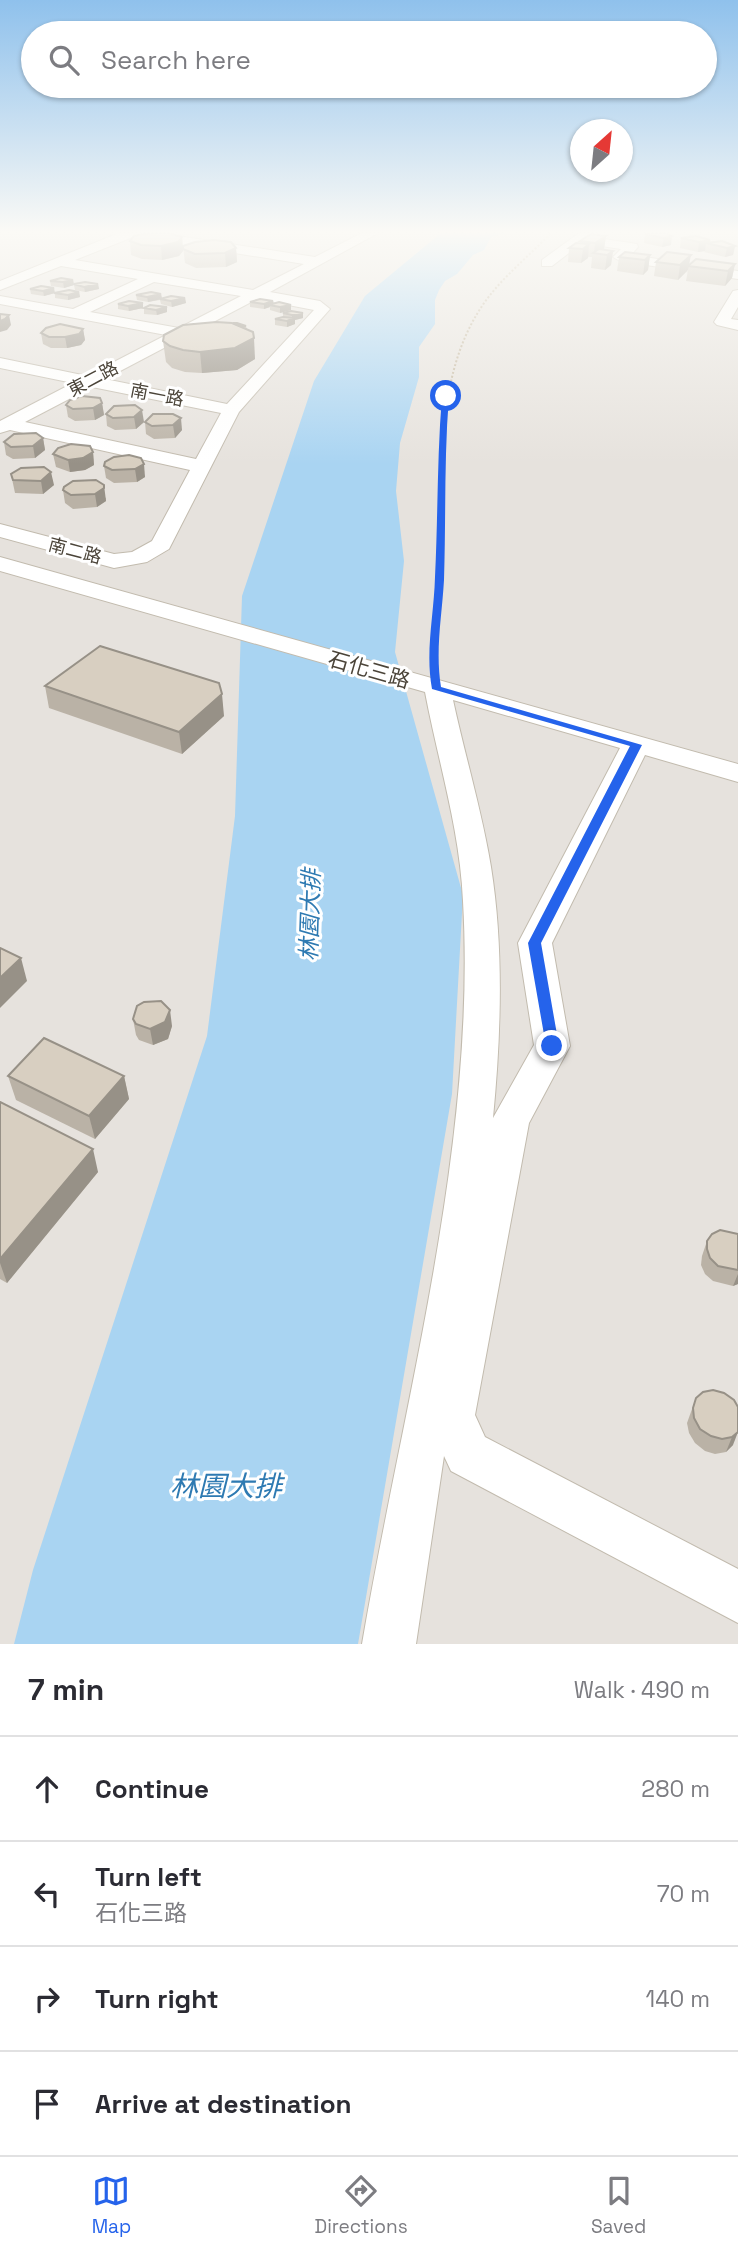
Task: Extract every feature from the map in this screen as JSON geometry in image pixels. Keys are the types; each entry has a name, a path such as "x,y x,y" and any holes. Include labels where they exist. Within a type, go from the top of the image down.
{"street":[{"path":"51,310 182,333"},
{"path":"74,314 83,310"},
{"name":"東二路","path":"5,426 227,310"},
{"path":"5,426 200,466 231,410 322,310"},
{"path":"731,310 722,322 738,326"},
{"name":"南一路","path":"0,363 231,410"},
{"name":"南二路","path":"0,530 114,561 132,560 151,554 160,544 200,466"},
{"name":"石化三路","path":"0,565 738,774"},
{"path":"389,1644 401,1555 468,1176 478,1056 481,928 476,859 444,691"},
{"path":"636,745 535,943 552,1046 510,1122 451,1416 468,1454 738,1597"}],"path":[{"path":"444,691 432,665 439,579 441,454 446,396 462,342 480,310"}],"shaded area":[{"path":"0,310 738,310 738,1644 0,1644"}],"water":[{"name":"林園大排","path":"357,310 435,310 435,324 419,347 419,377 400,443 396,491 404,561 395,652 463,895 452,1094 358,1644 14,1644 33,1570 207,1036 235,816 242,596 314,381"}],"building":[{"path":"291,311 303,313 283,313"},
{"path":"0,314 9,315 0,321"},
{"path":"294,318 287,321 275,319"},
{"path":"232,323 253,332 254,338 235,348 200,352 183,350 163,341 164,335 183,325"},
{"path":"60,324 83,329 79,334 65,337 49,337 41,333 46,328"},
{"path":"82,396 100,398 102,403 93,408 73,409 66,405 70,400"},
{"path":"135,405 142,410 134,417 113,418 106,414 114,406"},
{"path":"153,414 173,414 181,418 173,425 152,426 145,422"},
{"path":"36,433 43,438 33,446 11,447 4,442 14,434"},
{"path":"71,444 90,446 93,452 83,458 68,460 53,454 58,448"},
{"path":"129,455 141,458 144,464 135,469 112,470 104,466 105,462 114,457"},
{"path":"44,467 51,472 41,481 13,480 11,474 21,468"},
{"path":"96,480 104,485 104,488 95,494 71,495 63,490 73,481"},
{"path":"100,646 219,683 222,694 179,732 45,686"},
{"path":"0,948 21,958 0,978"},
{"path":"161,1001 170,1010 165,1022 150,1029 136,1024 133,1019 137,1006 144,1002"},
{"path":"44,1038 124,1076 89,1116 8,1076"},
{"path":"0,1102 93,1149 0,1259"},
{"path":"720,1230 738,1234 738,1270 718,1266 710,1258 707,1241 712,1234"},
{"path":"713,1390 724,1393 734,1400 738,1407 738,1432 732,1437 722,1439 711,1436 700,1429 694,1418 696,1398 703,1392"}],"route":[{"path":"446,396 441,454 439,579 432,665 437,689 636,745 535,943 552,1046"}]}
